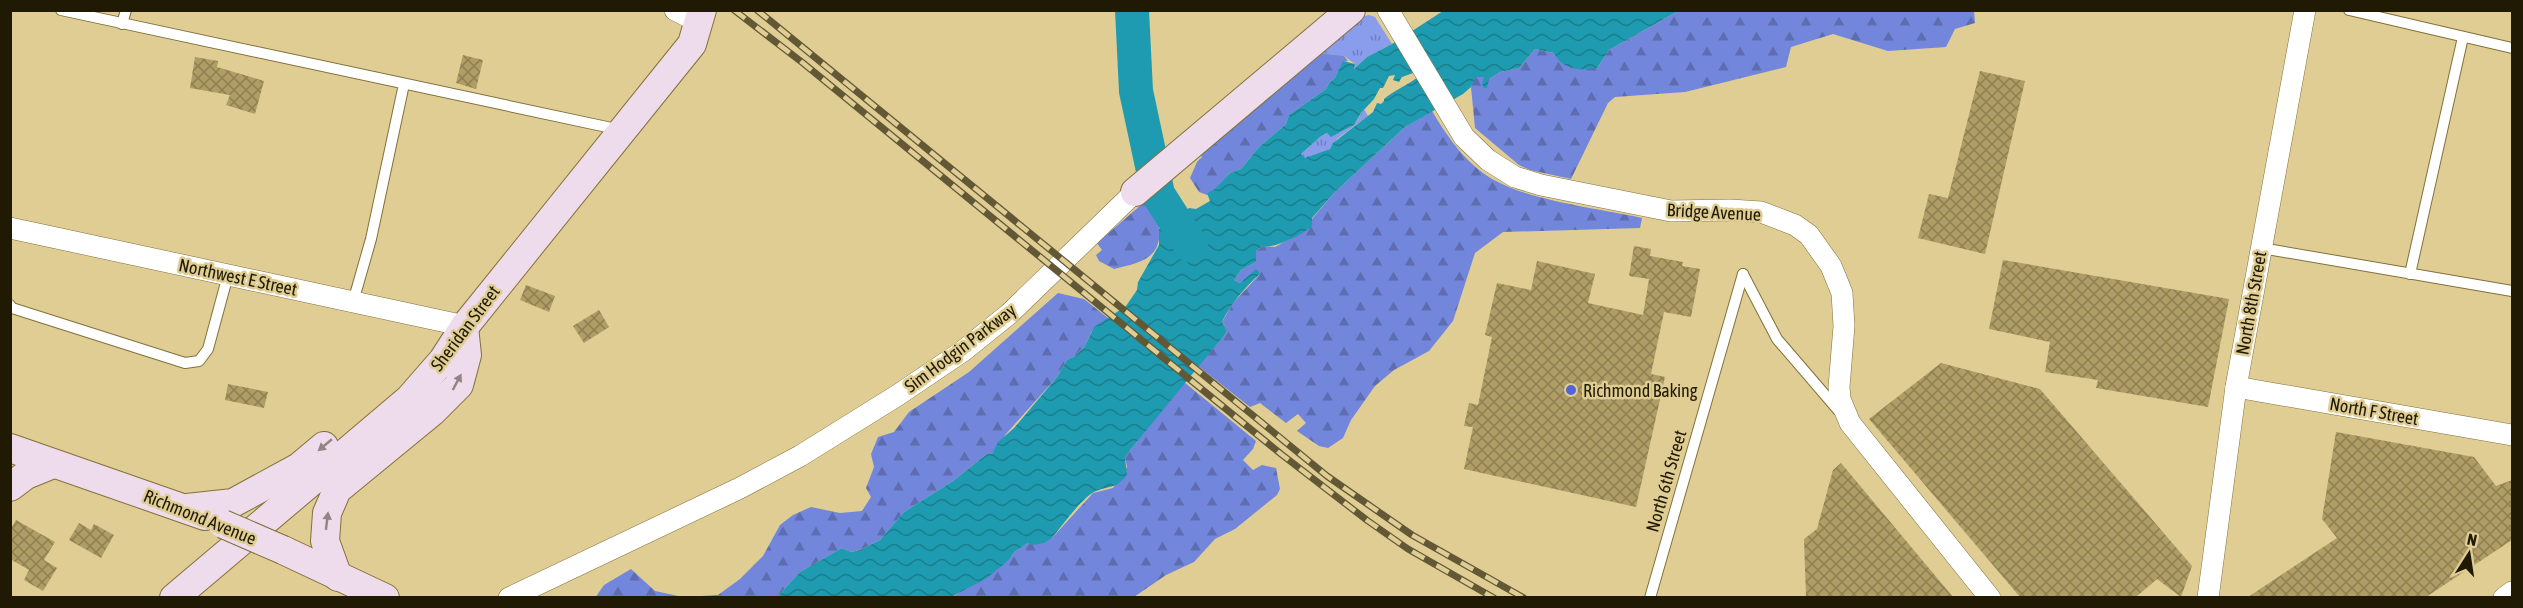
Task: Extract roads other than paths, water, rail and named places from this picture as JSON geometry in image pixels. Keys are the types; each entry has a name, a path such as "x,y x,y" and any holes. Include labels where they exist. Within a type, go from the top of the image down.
{"street":[{"name":"Sim Hodgin Parkway","path":"509,597 740,488 800,456 963,351 1009,314 1135,192 1351,10"},
{"name":"Bridge Avenue","path":"1388,10 1464,137 1476,150 1501,169 1531,183 1671,211 1730,210 1761,213 1795,225 1809,235 1831,266 1842,293 1844,326 1839,387 1840,399 1850,423 1990,597"},
{"name":"North 8th Street","path":"2208,597 2236,387 2305,10"},
{"name":"Sheridan Street","path":"174,597 409,399 443,360 465,326 692,44 692,14"},
{"name":"Northwest E Street","path":"11,233 228,275 465,326"},
{"path":"187,508 233,503 299,467 391,389 434,345 465,326 467,355 459,385 432,412 337,490 327,513 325,541 338,577"},
{"name":"North F Street","path":"2236,387 2512,435"},
{"name":"Richmond Avenue","path":"10,448 187,508 385,597"},
{"path":"10,487 26,475 53,464"},
{"path":"2504,597 2512,592"}],"lane":[{"path":"61,10 624,131"},
{"path":"122,24 126,10"},
{"path":"2349,10 2512,48"},
{"path":"2410,274 2463,37"},
{"path":"353,302 370,239 405,84"},
{"path":"2261,248 2512,291"},
{"name":"North 6th Street","path":"1650,597 1743,274 1777,339 1850,423"},
{"path":"10,306 185,363 199,361 208,348 228,275"}],"water":[{"path":"1443,11 1678,11 1609,50 1597,68 1573,68 1562,63 1554,53 1535,49 1519,68 1500,72 1489,79 1487,88 1484,88 1482,84 1484,77 1476,77 1471,87 1463,94 1405,127 1334,193 1312,218 1312,226 1288,240 1273,246 1263,246 1256,251 1256,262 1241,270 1234,280 1240,283 1256,269 1260,274 1238,296 1225,316 1222,322 1227,330 1226,333 1125,458 1127,475 1115,485 1089,495 1052,538 1044,543 1032,545 1028,543 1014,552 1010,559 987,578 951,597 768,598 777,597 800,572 842,548 851,552 880,540 904,512 953,481 987,454 992,454 998,442 1014,428 1057,377 1067,360 1085,346 1094,327 1126,306 1137,290 1138,282 1159,245 1159,229 1189,208 1196,209 1210,201 1207,193 1215,189 1230,173 1241,169 1259,147 1286,124 1289,115 1326,89 1335,78 1343,61 1355,64 1354,69 1367,57 1392,44","holes":["1416,72 1418,77 1388,96 1381,104 1377,103 1373,112 1333,143 1330,149 1305,158 1301,154 1327,133 1331,137 1354,125 1380,88 1383,88 1389,76 1395,75 1393,80 1399,82 1402,77"]}],"waterway":[{"path":"1132,10 1136,91 1158,194 1191,246"}],"railway":[{"path":"734,10 803,63 1281,454 1408,549 1494,598"},
{"path":"757,10 1327,476 1412,535 1524,598"}],"place":[{"name":"Richmond Baking","path":"1571,390"}]}
